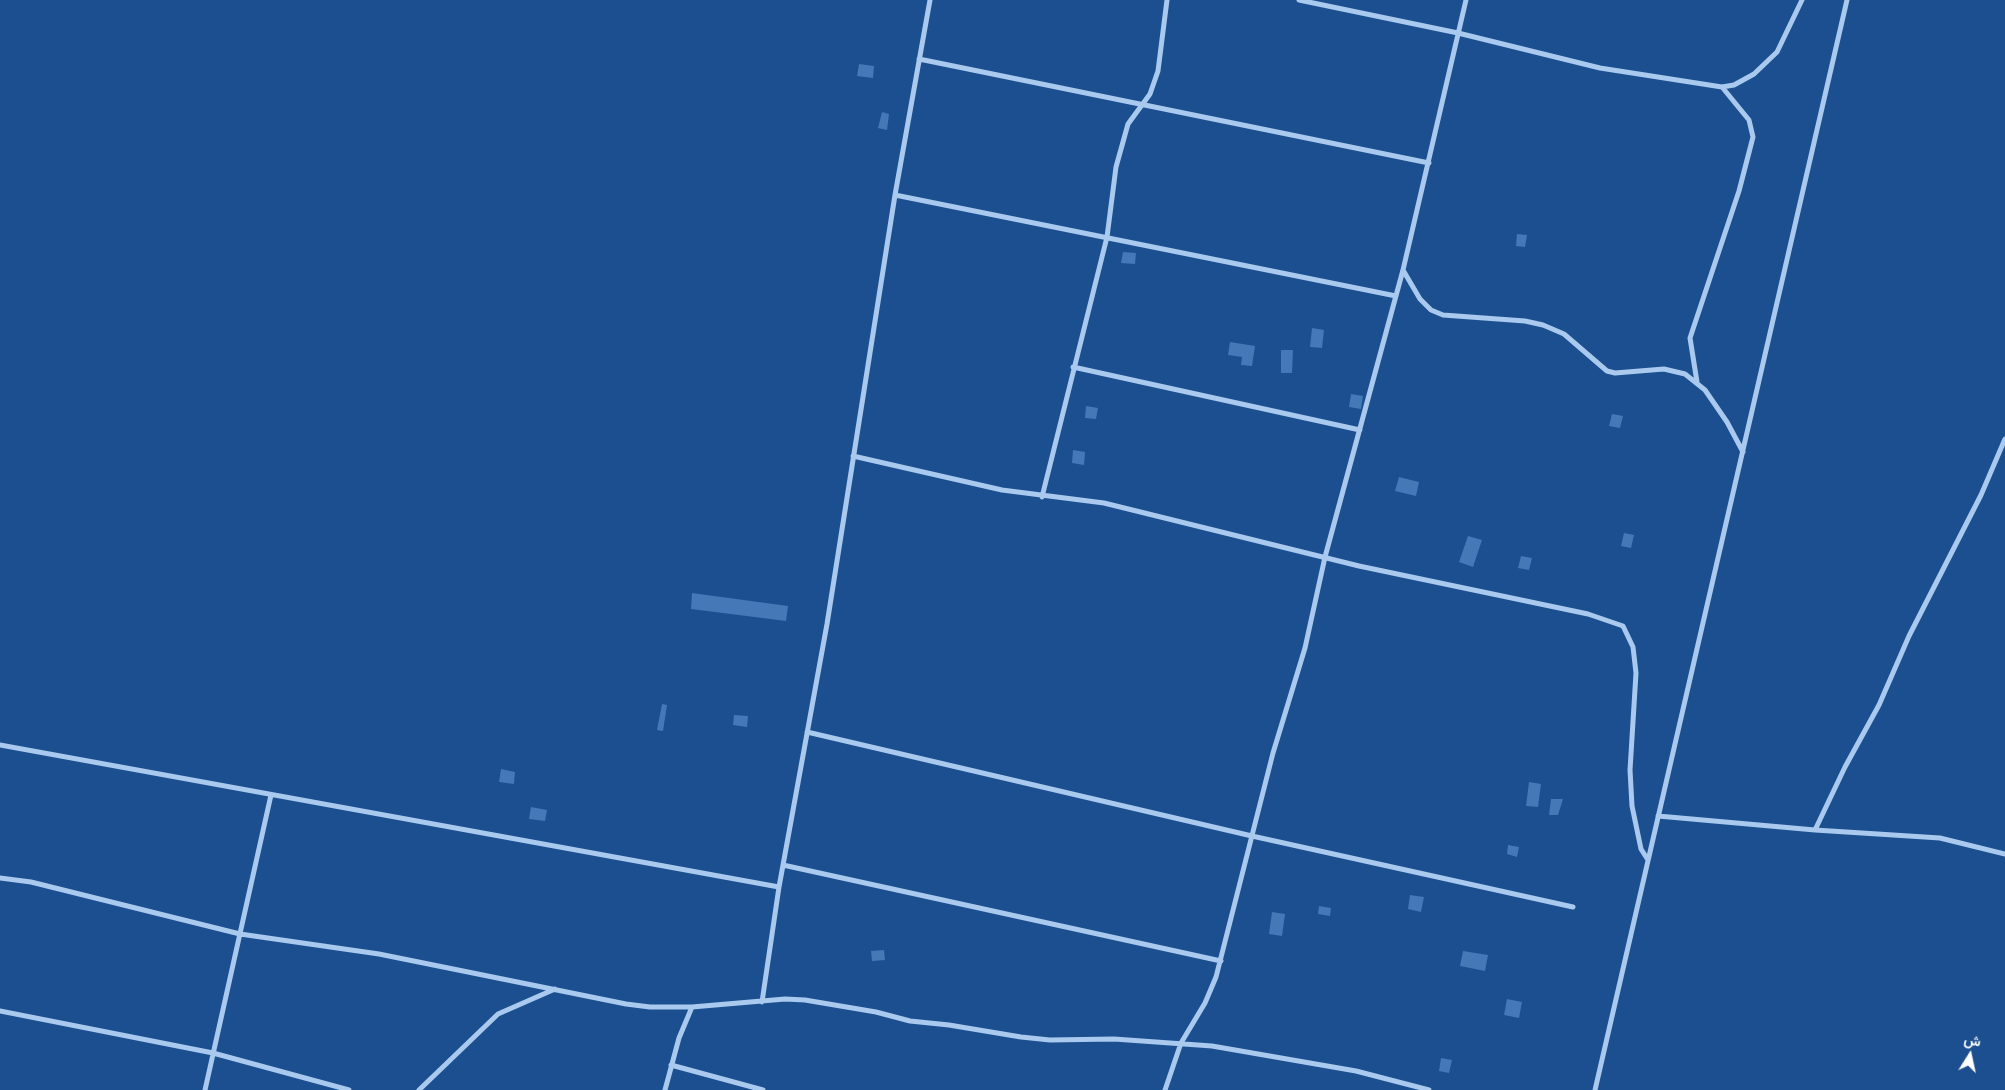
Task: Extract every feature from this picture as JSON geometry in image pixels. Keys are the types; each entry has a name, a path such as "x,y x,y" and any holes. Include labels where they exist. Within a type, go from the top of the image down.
{"street":[{"path":"762,1002 779,887 807,732 895,195 930,0"},
{"path":"1042,497 1107,237 1116,168 1128,124 1150,94 1158,71 1167,0"},
{"path":"1299,0 1458,33 1600,68 1722,87 1734,85 1754,74 1777,52 1802,0"},
{"path":"1165,1090 1181,1043 1206,1003 1221,961 1273,753 1305,648 1325,556 1396,296 1429,163 1466,0"},
{"path":"1595,1090 1847,0"},
{"path":"919,59 1429,163"},
{"path":"1697,382 1690,338 1739,191 1753,137 1749,120 1722,87"},
{"path":"895,195 1396,296"},
{"path":"1402,270 1420,299 1431,310 1443,316 1525,321 1543,325 1564,334 1608,371 1623,374 1654,370 1674,370 1686,374 1697,382 1727,422 1743,452"},
{"path":"1073,367 1360,430"},
{"path":"1815,830 1845,767 1879,705 1909,636 1981,495 2005,438"},
{"path":"853,456 1002,490 1042,497 1104,503 1413,578 1588,614 1623,626 1629,636 1635,660 1630,770 1632,806 1640,849 1648,860"},
{"path":"807,732 1252,836 1573,907"},
{"path":"0,745 779,887"},
{"path":"205,1090 272,795"},
{"path":"1658,816 1815,830 1940,838 2005,854"},
{"path":"783,865 1221,961"},
{"path":"0,878 31,882 240,934 380,954 650,1007 692,1007 785,999 828,1003 876,1012 910,1022 949,1025 1021,1037 1181,1043 1212,1046 1356,1071 1429,1090"},
{"path":"419,1090 498,1014 555,989"},
{"path":"665,1090 670,1065 692,1007"},
{"path":"0,1011 213,1053 349,1090"},
{"path":"670,1065 763,1090"}],"building":[{"path":"859,64 874,66 873,78 857,76"},
{"path":"882,112 889,114 887,130 878,128"},
{"path":"1517,234 1527,235 1525,247 1516,246"},
{"path":"1123,252 1136,253 1135,264 1121,263"},
{"path":"1312,328 1324,330 1322,348 1310,347"},
{"path":"1230,342 1255,346 1252,366 1241,365 1242,357 1228,355"},
{"path":"1281,350 1293,350 1292,373 1281,373"},
{"path":"1351,394 1363,396 1361,409 1349,407"},
{"path":"1086,406 1098,408 1096,419 1085,418"},
{"path":"1612,414 1623,416 1620,428 1609,426"},
{"path":"1073,450 1085,452 1084,465 1072,463"},
{"path":"1399,477 1419,482 1416,496 1395,491"},
{"path":"1624,533 1634,535 1631,548 1621,546"},
{"path":"1468,536 1482,540 1473,567 1459,562"},
{"path":"1521,556 1532,558 1529,570 1518,568"},
{"path":"692,593 788,606 786,621 691,609"},
{"path":"662,704 667,705 663,731 657,730"},
{"path":"734,715 748,716 747,727 733,725"},
{"path":"501,769 515,772 514,784 499,782"},
{"path":"1529,782 1541,784 1538,807 1526,806"},
{"path":"1551,799 1563,799 1558,815 1549,815"},
{"path":"531,807 547,810 545,821 529,819"},
{"path":"1508,845 1519,847 1517,857 1507,854"},
{"path":"1410,895 1424,897 1421,912 1408,909"},
{"path":"1319,906 1331,908 1330,916 1318,914"},
{"path":"1272,912 1285,914 1282,936 1269,934"},
{"path":"884,950 885,960 872,961 871,951"},
{"path":"1463,951 1488,955 1485,971 1460,966"},
{"path":"1507,999 1522,1002 1519,1018 1504,1015"},
{"path":"1441,1058 1452,1060 1449,1073 1439,1071"}]}
